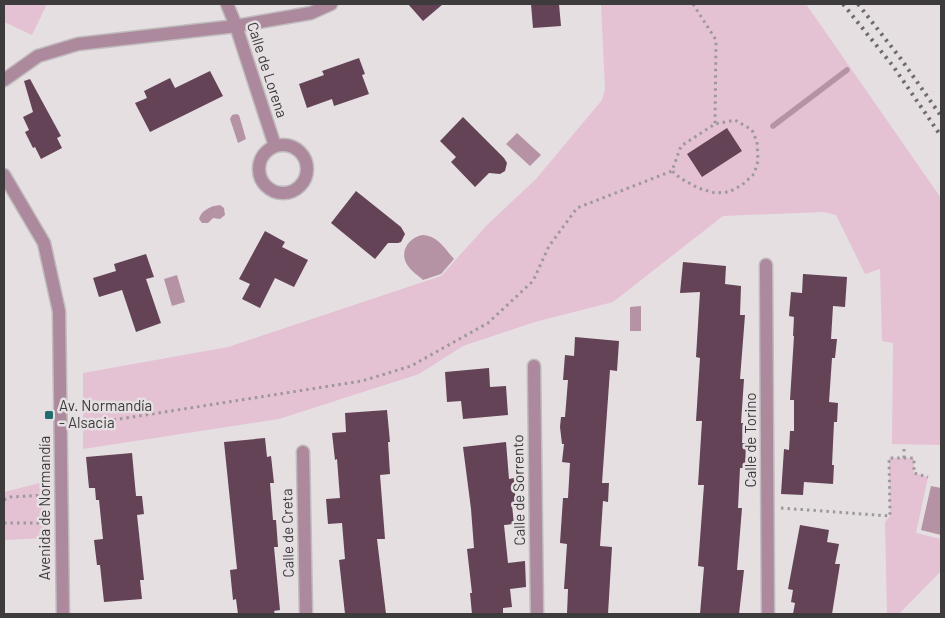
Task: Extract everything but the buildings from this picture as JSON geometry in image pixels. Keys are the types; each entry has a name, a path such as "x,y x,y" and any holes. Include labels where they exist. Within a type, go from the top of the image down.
{"street":[{"name":"Calle de Lorena","path":"227,4 275,146"},
{"path":"4,80 38,56 78,44 236,26 311,13 331,4"},
{"name":"Avenida de Normandía","path":"4,175 44,243 59,311 63,614"},
{"name":"Calle de Torino","path":"766,265 768,614"},
{"name":"Calle de Sorrento","path":"534,366 537,614"},
{"name":"Calle de Creta","path":"304,452 306,614"}],"path":[{"path":"693,4 716,40 715,124"},
{"path":"61,428 362,381 411,366 488,323 533,281 549,246 577,208 672,171 681,146 715,124 735,120 752,130 757,142 758,161 754,174 742,185 728,192 715,193 698,188 672,171"},
{"path":"904,446 904,458"},
{"path":"768,507 890,516 889,458 914,458 914,473 928,477"},
{"path":"4,500 10,497 60,495"},
{"path":"4,523 61,522"}],"shaded area":[{"path":"4,4 47,4 32,35 4,22"},
{"path":"601,4 806,4 941,198 941,445 892,444 893,343 882,341 880,269 865,274 836,215 823,212 723,216 613,302 535,322 463,346 419,374 279,419 83,449 83,373 228,347 441,276 487,225 536,179 602,100 605,89"},
{"path":"232,115 239,115 246,139 238,143 230,119"},
{"path":"517,133 541,155 530,166 506,144"},
{"path":"220,205 224,208 225,215 220,219 213,218 208,223 202,223 199,219 201,214 214,206"},
{"path":"423,235 437,240 454,259 441,274 423,280 410,268 404,256 409,242"},
{"path":"177,275 185,302 172,306 164,279"},
{"path":"641,306 641,331 630,331 630,307"},
{"path":"889,458 914,458 914,473 928,477 916,533 941,539 941,571 899,614 887,614 885,522 890,516"},
{"path":"44,482 45,538 4,540 4,492"},
{"path":"931,486 941,488 941,535 921,530"}],"waterway":[{"path":"773,126 847,70"}],"railway":[{"path":"843,4 893,66 941,136"},
{"path":"858,4 901,59 941,116"}],"place":[{"name":"Av. Normandía - Alsacia","path":"49,415"}]}
